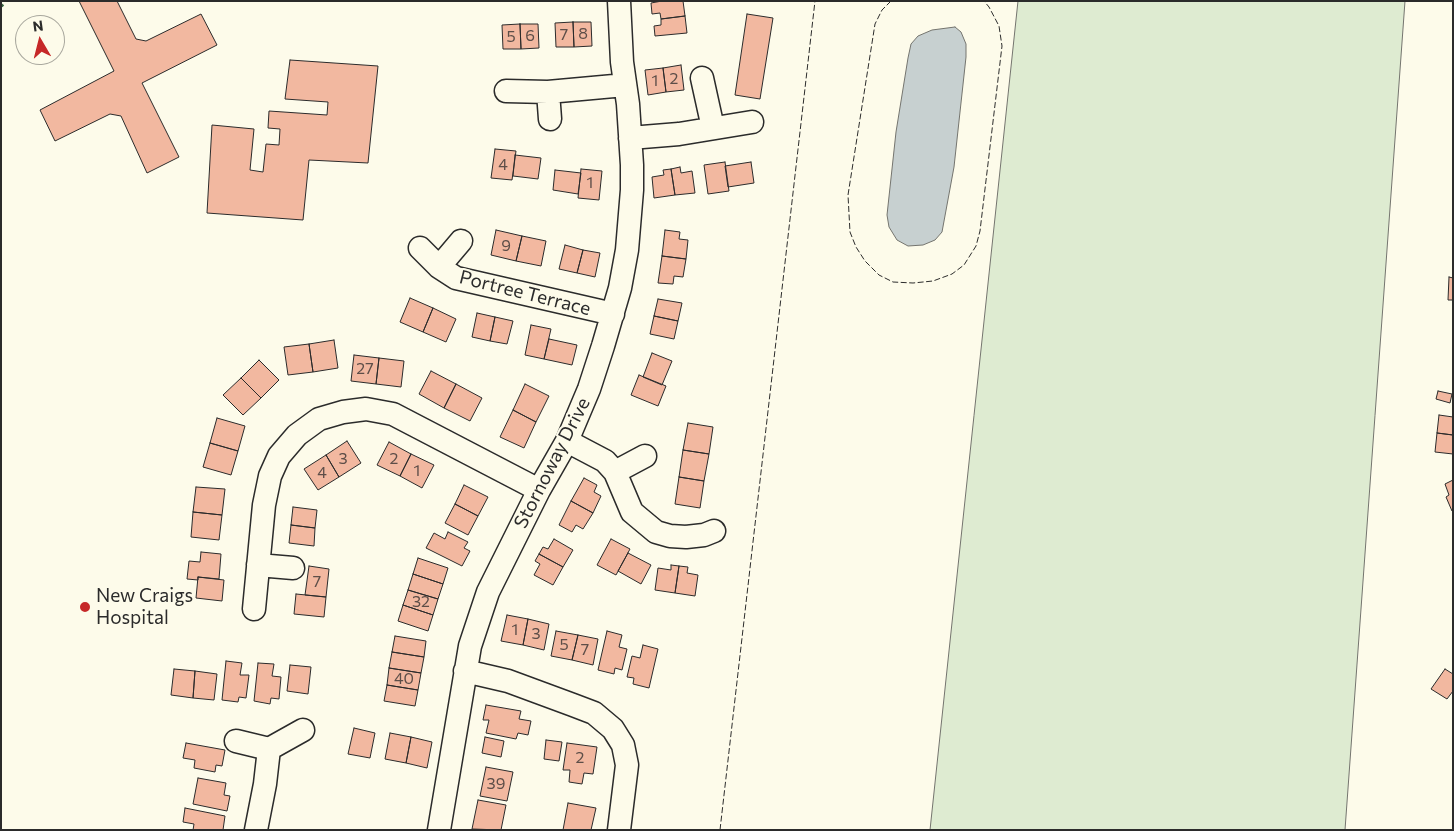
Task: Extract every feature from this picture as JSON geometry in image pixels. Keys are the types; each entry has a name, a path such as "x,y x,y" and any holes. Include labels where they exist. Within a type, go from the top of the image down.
{"street":[{"name":"Stornoway Drive","path":"439,830 470,646 488,592 539,490 566,441 589,389 613,314 627,250 632,190 630,138 626,85 622,62 619,1"},
{"path":"702,78 712,128"},
{"path":"506,91 548,92 626,85"},
{"path":"548,92 550,119"},
{"path":"630,138 679,134 752,122"},
{"name":"Portree Terrace","path":"439,267 460,241"},
{"name":"Portree Terrace","path":"420,248 439,267 456,278 613,314"},
{"path":"254,609 264,505 270,476 279,456 296,435 319,419 343,412 366,409 393,414 539,490"},
{"path":"566,441 605,460 615,472 632,512 656,532 670,536 686,537 704,535 714,531"},
{"path":"615,472 645,456"},
{"path":"258,565 293,568"},
{"path":"465,671 508,681 594,713 613,729 623,745 627,765 619,830"},
{"path":"236,741 269,749 303,730"},
{"path":"256,830 265,784 269,749"}],"green space":[{"path":"1018,1 1405,1 1345,830 930,830"}],"shaded area":[{"path":"955,27 961,32 966,44 966,57 954,167 942,232 935,240 923,245 908,246 897,240 889,227 887,215 896,132 911,44 918,36 932,30"}],"building":[{"path":"79,1 117,1 136,39 146,41 201,14 217,45 142,83 179,157 147,173 121,116 110,114 55,141 40,110 114,71"},
{"path":"683,1 685,16 661,19 660,13 652,14 651,3"},
{"path":"747,14 773,18 760,99 735,95"},
{"path":"685,16 687,33 655,36 654,26 661,25 661,19"},
{"path":"573,22 574,47 556,47 555,23"},
{"path":"573,22 591,22 592,46 574,47"},
{"path":"520,24 521,49 503,49 502,25"},
{"path":"520,24 538,24 539,48 521,49"},
{"path":"290,60 378,66 368,163 309,160 303,220 207,213 212,125 254,129 250,170 263,172 266,144 279,145 280,129 268,128 269,111 327,115 328,102 285,99"},
{"path":"681,65 684,90 666,92 663,68"},
{"path":"663,68 666,92 648,95 645,70"},
{"path":"495,149 516,151 512,180 491,178"},
{"path":"515,155 541,158 538,179 513,176"},
{"path":"725,162 729,191 708,194 704,165"},
{"path":"751,162 754,183 728,187 725,166"},
{"path":"680,167 681,173 692,171 695,193 675,195 671,169"},
{"path":"581,169 602,171 599,200 578,198"},
{"path":"671,169 675,195 654,198 652,177 664,175 663,170"},
{"path":"555,170 581,173 578,194 553,190"},
{"path":"496,230 522,236 516,261 491,255"},
{"path":"665,230 680,232 679,239 688,240 686,259 662,256"},
{"path":"522,236 546,241 541,266 516,261"},
{"path":"565,245 583,250 577,273 559,269"},
{"path":"583,250 600,253 595,277 577,273"},
{"path":"662,256 686,259 683,277 674,276 673,284 658,283"},
{"path":"1449,277 1453,278 1453,300 1448,300"},
{"path":"410,298 433,308 423,332 400,322"},
{"path":"658,299 682,303 678,321 654,316"},
{"path":"433,308 456,319 446,342 423,332"},
{"path":"477,313 495,317 490,341 472,337"},
{"path":"654,316 678,321 674,339 650,334"},
{"path":"495,317 513,321 507,344 490,341"},
{"path":"531,325 551,329 544,359 525,355"},
{"path":"549,339 577,345 572,365 544,359"},
{"path":"334,340 338,368 313,372 309,344"},
{"path":"309,344 313,372 288,375 284,347"},
{"path":"652,353 672,361 662,385 643,377"},
{"path":"354,355 379,358 376,384 351,381"},
{"path":"379,358 404,361 401,387 376,384"},
{"path":"259,360 279,380 261,398 241,378"},
{"path":"431,371 456,384 444,408 419,394"},
{"path":"639,375 666,386 658,406 631,395"},
{"path":"241,378 261,398 243,415 223,395"},
{"path":"456,384 482,398 470,421 444,408"},
{"path":"525,384 549,396 536,422 513,410"},
{"path":"1438,391 1452,394 1450,403 1436,399"},
{"path":"513,410 536,422 524,448 500,437"},
{"path":"1439,415 1453,417 1453,435 1437,433"},
{"path":"217,418 245,426 238,451 210,443"},
{"path":"688,423 713,427 709,454 683,450"},
{"path":"1437,433 1453,435 1453,454 1435,452"},
{"path":"347,441 361,463 339,477 326,455"},
{"path":"389,442 411,454 400,476 377,465"},
{"path":"210,443 238,451 231,475 203,467"},
{"path":"683,450 709,454 704,481 679,477"},
{"path":"411,454 434,465 422,488 400,476"},
{"path":"326,455 339,477 318,490 304,469"},
{"path":"679,477 704,481 700,508 675,504"},
{"path":"584,478 597,485 594,492 601,496 593,513 571,501"},
{"path":"1453,480 1452,511 1446,497 1449,495 1445,484"},
{"path":"464,485 488,497 478,516 455,504"},
{"path":"196,487 225,489 222,515 193,512"},
{"path":"571,501 593,513 583,529 576,525 572,532 559,525"},
{"path":"455,504 478,516 468,535 445,523"},
{"path":"293,507 317,510 315,528 291,525"},
{"path":"193,512 222,515 219,540 191,537"},
{"path":"291,525 315,528 314,546 289,543"},
{"path":"448,532 468,542 464,548 470,551 462,566 426,548 434,533 445,539"},
{"path":"554,539 573,550 563,567 539,554 543,547 548,549"},
{"path":"611,539 630,549 616,575 597,565"},
{"path":"201,552 221,554 219,579 198,577 198,580 187,579 189,561 200,562"},
{"path":"628,553 651,565 641,584 618,571"},
{"path":"539,554 563,567 553,585 534,575 540,564 535,561"},
{"path":"418,558 448,568 443,584 413,574"},
{"path":"671,565 679,566 675,593 655,590 658,568 671,570"},
{"path":"309,566 329,569 326,597 305,595"},
{"path":"679,566 688,567 687,573 698,575 695,596 675,593"},
{"path":"413,574 443,584 438,599 408,590"},
{"path":"198,577 224,580 222,601 196,598"},
{"path":"408,590 438,599 433,615 403,605"},
{"path":"296,594 326,597 324,617 294,614"},
{"path":"403,605 433,615 428,631 398,621"},
{"path":"507,615 528,619 523,645 501,641"},
{"path":"528,619 549,624 544,650 523,645"},
{"path":"556,631 578,635 572,660 551,656"},
{"path":"607,631 622,635 619,647 627,649 622,670 615,668 614,674 598,670"},
{"path":"578,635 598,639 593,665 572,660"},
{"path":"395,636 426,641 424,657 392,652"},
{"path":"643,645 658,649 649,688 633,684 634,678 627,677 632,656 640,658"},
{"path":"392,652 424,657 421,673 389,668"},
{"path":"226,661 242,663 240,675 249,675 246,698 239,697 238,702 222,700"},
{"path":"258,663 274,664 272,676 281,677 279,699 271,698 270,704 254,701"},
{"path":"290,665 311,667 308,694 287,691"},
{"path":"389,668 421,673 418,690 387,685"},
{"path":"174,669 195,671 193,698 171,695"},
{"path":"1445,669 1453,674 1453,691 1447,699 1431,689"},
{"path":"195,671 217,674 214,700 193,698"},
{"path":"387,685 418,690 415,706 384,701"},
{"path":"486,705 521,711 519,719 531,721 528,735 518,733 516,739 486,733 489,720 483,720"},
{"path":"354,728 375,733 370,758 348,754"},
{"path":"390,733 411,737 406,763 385,759"},
{"path":"411,737 432,742 427,768 406,763"},
{"path":"485,737 504,741 501,757 482,753"},
{"path":"546,740 562,742 559,761 544,759"},
{"path":"186,743 225,750 222,766 216,765 215,772 194,768 195,760 183,758"},
{"path":"567,743 597,747 593,774 584,773 582,784 569,782 570,770 563,770"},
{"path":"486,767 513,772 507,801 480,796"},
{"path":"198,778 226,783 224,795 230,796 227,811 193,804"},
{"path":"478,800 506,805 501,830 472,829"},
{"path":"568,803 596,808 591,830 563,830"},
{"path":"185,808 225,816 223,830 193,830 194,824 183,822"}],"hedge":[{"path":"1,6 5,1"}],"fence":[{"path":"720,830 815,1"},
{"path":"891,1 882,10 875,24 848,195 850,232 856,247 865,261 879,275 893,282 913,283 933,281 952,274 964,265 976,246 980,231 1002,46 999,26 984,1"}],"place":[{"name":"New Craigs Hospital","path":"85,607"}]}
